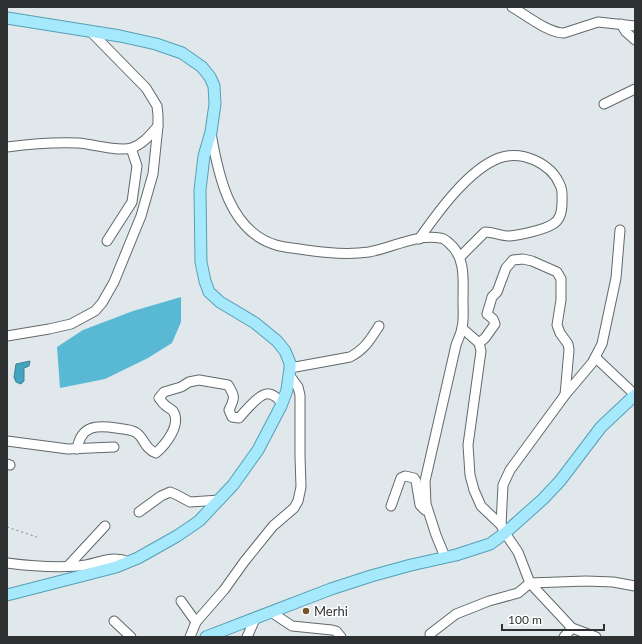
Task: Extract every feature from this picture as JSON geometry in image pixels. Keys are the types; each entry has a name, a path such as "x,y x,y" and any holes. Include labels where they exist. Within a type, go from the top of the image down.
{"main road":[{"path":"7,18 120,36 170,48 188,57 202,67 210,77 214,86 216,104 211,132 204,156 200,190 201,262 205,281 210,292 220,302 255,323 277,341 285,351 290,363 287,390 258,450 233,485 200,521 177,536 129,562 100,572 7,595"},
{"path":"206,637 256,617 371,576 411,564 456,555 490,544 503,529 543,499 560,481 601,426 634,391"}],"street":[{"path":"512,7 559,33 564,33 598,22 635,26"},
{"path":"621,24 626,32 635,40"},
{"path":"7,336 71,324 95,311 102,303 114,282 141,216 153,174 158,126 157,106 146,88 91,32"},
{"path":"604,104 635,88"},
{"path":"7,147 64,142 91,144 122,149 132,148 146,139 158,126"},
{"path":"211,132 218,172 222,185 241,220 250,231 263,239 276,245 317,252 346,254 370,252 419,239 431,237 442,238 456,250 460,257 463,285 462,328 456,345 427,470 425,494 430,519 445,557"},
{"path":"107,241 132,202 137,166 132,148"},
{"path":"419,239 432,220 464,184 491,162 512,155 522,156 531,158 544,166 555,176 561,186 562,197 562,208 557,221 544,228 518,235 509,236 485,232 460,257"},
{"path":"503,529 502,493 506,477 565,395 596,358 602,344 612,300 618,263 620,230"},
{"path":"479,343 485,338 495,324 493,319 487,314 492,297 497,292 506,268 513,260 523,259 532,261 557,272 561,279 561,300 556,325 568,344 569,350 565,395"},
{"path":"190,637 196,622 224,590 273,526 294,508 298,501 302,487 300,456 300,395 290,372 350,357 366,346 379,326"},
{"path":"462,328 479,343 481,351 468,445 469,468 474,490 481,506 503,529 518,552 530,583 572,628 596,637"},
{"path":"596,358 634,391"},
{"path":"77,448 78,439 89,428 104,426 135,432 145,446 150,451 156,453 166,443 173,432 174,419 172,411 164,405 159,398 164,392 181,387 189,382 199,380 228,385 234,394 234,401 229,410 232,417 239,418 261,395 269,394 277,398 282,403"},
{"path":"7,441 68,449 114,447"},
{"path":"391,506 401,478 403,476 408,476 414,478 416,481 420,505 430,519"},
{"path":"139,512 161,496 170,492 190,502 220,500"},
{"path":"68,566 105,526"},
{"path":"7,564 68,566 84,565 116,558 129,562"},
{"path":"430,634 456,614 489,601 518,593 530,583 586,581 613,582 635,586"},
{"path":"181,601 196,622"},
{"path":"270,612 292,626 332,630 341,637"},
{"path":"247,637 256,617"},
{"path":"114,621 131,637"},
{"path":"564,637 572,628"}],"path":[{"path":"7,527 37,537"}],"shaded area":[{"path":"181,297 181,322 172,343 148,358 105,379 60,388 57,347 83,330 133,311"},
{"path":"30,361 29,366 24,368 24,381 21,384 16,382 14,377 16,364"}],"place":[{"name":"Merhi","path":"306,611"}]}
